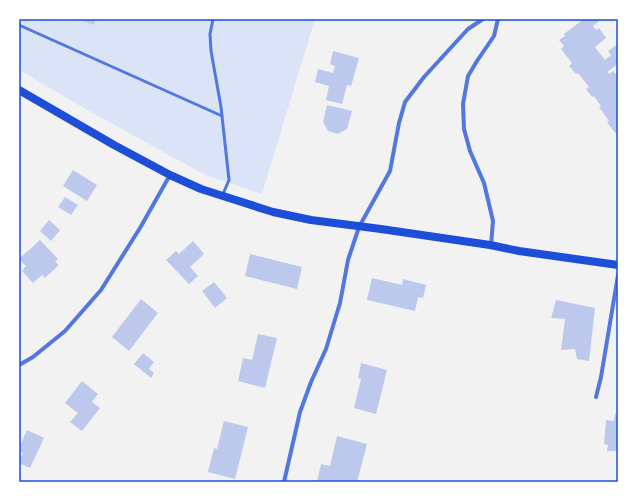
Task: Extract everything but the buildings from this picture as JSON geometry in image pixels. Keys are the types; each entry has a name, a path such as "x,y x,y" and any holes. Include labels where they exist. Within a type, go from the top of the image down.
{"main road":[{"path":"19,90 114,145 170,175 201,189 273,212 311,220 490,245 519,251 618,265"}],"street":[{"path":"284,482 300,412 311,382 326,349 340,303 348,260 359,227 390,171 399,123 405,102 424,77 468,30 483,19"},
{"path":"490,245 493,220 484,183 470,151 464,129 463,104 468,76 494,36 498,19"},
{"path":"19,365 33,357 65,331 101,290 140,228 170,175"},
{"path":"596,397 601,377 618,275"}],"lane":[{"path":"213,19 210,34 211,51 221,107 229,180 222,196"},
{"path":"19,25 222,116"}],"shaded area":[{"path":"19,19 315,19 262,194 205,175 19,70"}]}
